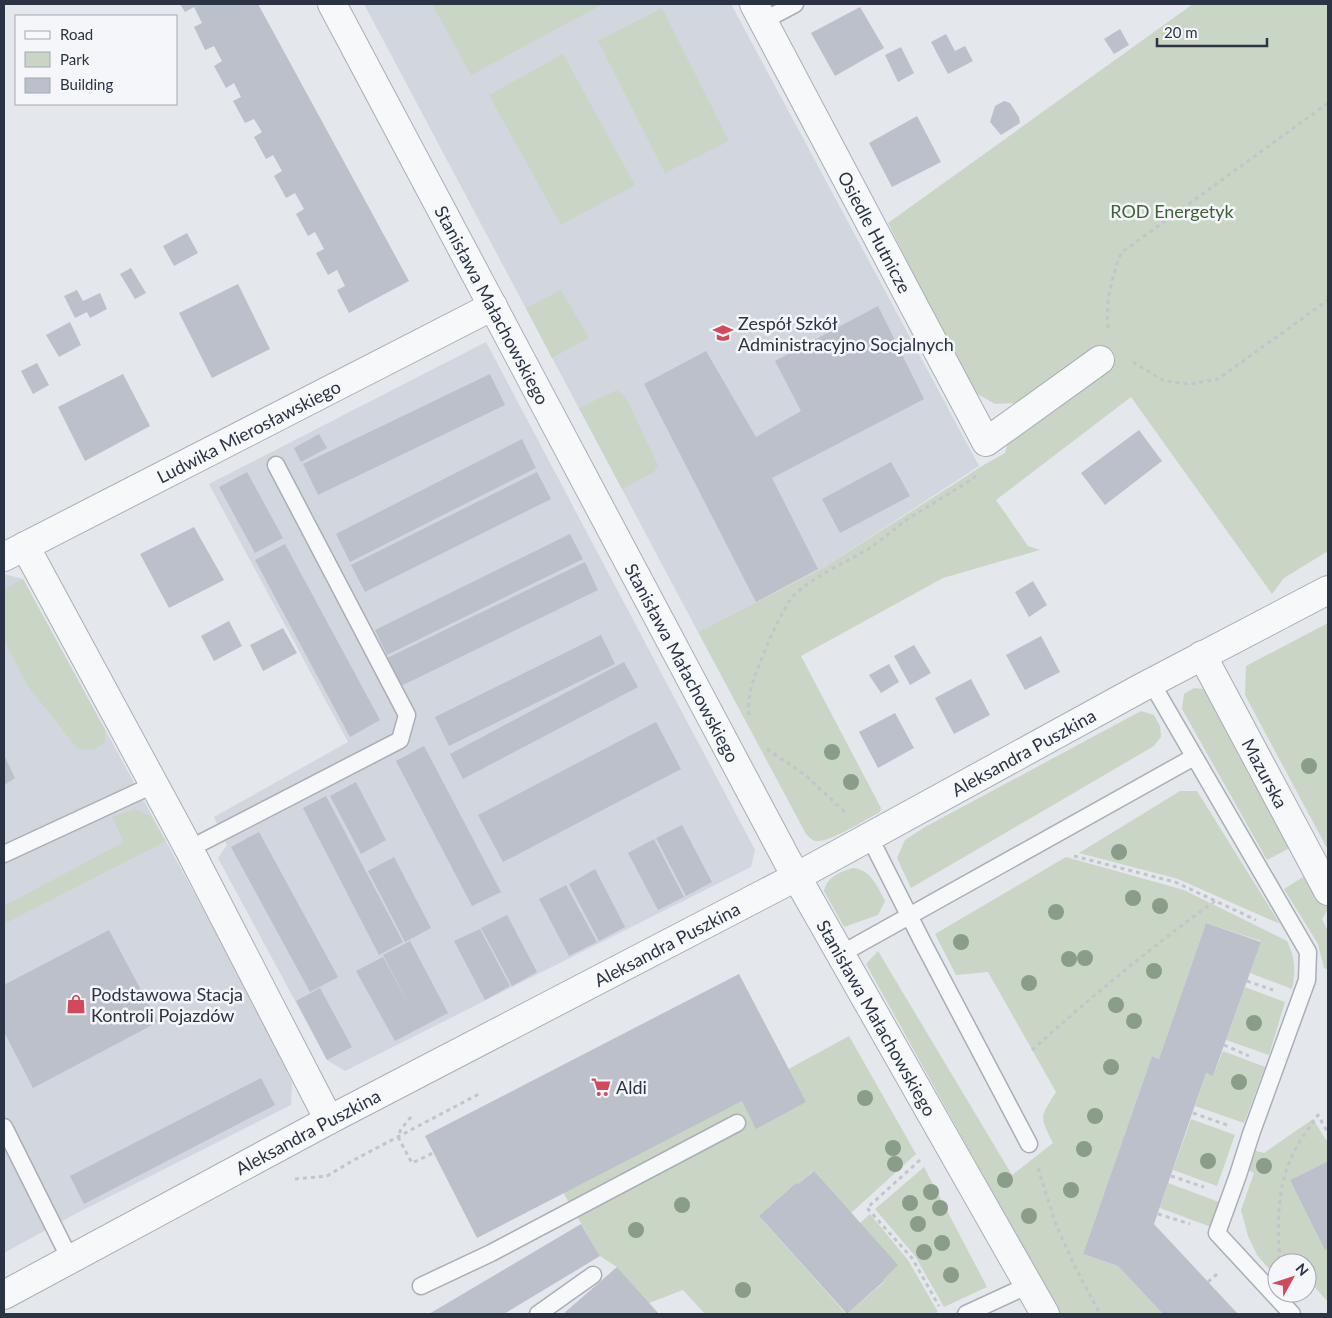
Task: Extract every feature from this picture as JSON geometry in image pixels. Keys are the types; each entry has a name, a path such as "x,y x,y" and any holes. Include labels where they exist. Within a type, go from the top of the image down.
{"street":[{"name":"Stanisława Małachowskiego","path":"332,4 796,877 1045,1314"},
{"name":"Osiedle Hutnicze","path":"759,12 986,442"},
{"name":"Ludwika Mierosławskiego","path":"14,551 493,306"},
{"path":"986,442 1100,360"},
{"path":"14,551 153,785 329,1120"},
{"name":"Aleksandra Puszkina","path":"4,1295 329,1120 796,877 1151,682 1328,590"},
{"name":"Mazurska","path":"1202,655 1328,891"}],"lane":[{"path":"759,12 795,4"},
{"path":"188,849 400,740 407,715 276,465"},
{"path":"1151,682 1308,952 1307,980 1217,1233 1292,1314"},
{"path":"841,954 1194,757"},
{"path":"4,854 153,785"},
{"path":"869,836 1029,1144"},
{"path":"421,1286 491,1254 737,1123"},
{"path":"4,1127 70,1259"},
{"path":"538,1314 593,1275"},
{"path":"966,1314 1029,1285"}],"path":[{"path":"1109,335 1107,307 1112,278 1121,253 1328,104"},
{"path":"1132,362 1139,368 1164,381 1190,384 1218,379 1328,300"},
{"path":"751,722 748,710 751,688 786,604 795,593 870,547 913,516 984,471 986,442"},
{"path":"762,745 804,774 869,836"},
{"path":"1074,856 1175,882 1302,942"},
{"path":"1032,1050 1084,1003 1153,947 1215,901"},
{"path":"286,1183 295,1178 327,1176 479,1094"},
{"path":"398,1137 407,1120 416,1112"},
{"path":"1193,1113 1251,1134"},
{"path":"1279,1253 1280,1194 1292,1157 1318,1115 1328,1133"},
{"path":"398,1137 412,1163 433,1153"},
{"path":"1029,1144 1054,1222 1074,1268 1100,1314"},
{"path":"924,1157 867,1208 912,1258 941,1310"},
{"path":"1171,1176 1231,1196"},
{"path":"1158,1214 1217,1233"}],"shaded area":[{"name":"Zespół Szkół Administracyjno Socjalnych","path":"364,4 731,4 979,466 823,568 698,632"},
{"path":"486,342 755,850 751,867 345,1071 327,1060 218,858 227,845 214,817 348,742 209,484"},
{"path":"4,574 23,579 265,1023 292,1083 291,1105 75,1214 4,1253"}],"green space":[{"path":"432,4 603,4 471,75"},
{"name":"ROD Energetyk","path":"1193,4 1328,4 1328,551 1284,578 1272,594 1131,397 996,500 1028,546 1040,550 943,578 801,656 881,808 880,812 840,834 825,840 813,840 806,834 698,632 823,568 1005,453 1008,442 1111,369 1095,347 1017,403 995,404 972,391 888,223"},
{"path":"662,8 729,141 665,173 598,41"},
{"path":"563,54 635,185 561,225 489,95"},
{"path":"561,290 589,338 552,358 526,308"},
{"path":"617,390 626,398 658,465 654,472 622,489 579,408"},
{"path":"23,579 105,730 105,742 94,750 77,748 27,685 4,640 4,589"},
{"path":"1328,623 1328,850 1245,695 1246,666"},
{"path":"1194,688 1203,689 1213,695 1297,844 1267,860 1182,709 1184,694"},
{"path":"1141,711 1154,715 1160,726 1161,737 1154,746 911,888 897,858 905,840 925,827"},
{"path":"1180,791 1197,791 1280,924 1178,879 1079,853"},
{"path":"135,809 150,816 166,841 4,924 4,906 124,842 112,817"},
{"path":"1066,857 1184,890 1287,941 1292,953 1294,976 1292,989 1250,973 1261,941 1206,923 1159,1059 1152,1056 1083,1254 1118,1266 1163,1314 1060,1314 866,964 878,951 1012,1175 1053,1143 1045,1127 1043,1117 1056,1092 988,972 956,975 935,934"},
{"path":"853,868 869,875 885,901 878,915 844,927 824,891 831,879 839,873"},
{"path":"1311,872 1328,904 1328,909 1322,919 1328,931 1328,970 1324,968 1318,944 1284,889"},
{"path":"1245,987 1285,1002 1269,1055 1226,1040"},
{"path":"849,1036 916,1154 851,1213 813,1171 798,1184 796,1183 759,1216 846,1314 705,1314 683,1290 649,1303 617,1267 600,1256 563,1192"},
{"path":"1223,1051 1265,1067 1244,1123 1195,1106 1206,1073 1213,1076"},
{"path":"1191,1119 1235,1135 1217,1186 1173,1170"},
{"path":"1313,1119 1326,1140 1328,1139 1328,1161 1290,1180 1325,1249 1328,1248 1328,1302 1317,1290 1317,1253 1267,1253 1267,1266 1257,1255 1248,1236 1241,1210 1254,1173 1241,1167 1249,1149 1264,1153"},
{"path":"924,1167 987,1287 944,1307 915,1256 875,1209"},
{"path":"1168,1183 1219,1202 1211,1227 1160,1208"},
{"path":"870,1214 908,1260 938,1312 933,1314 847,1314 884,1282 860,1223"}],"building":[{"path":"180,4 258,4 409,281 349,313 337,290 345,286 337,270 328,275 316,253 324,249 315,232 308,236 296,214 304,209 295,193 286,198 274,176 282,171 273,155 266,159 254,137 262,132 254,119 245,123 233,101 241,97 234,83 226,88 214,66 222,61 214,46 205,50 194,27 202,23 194,7 185,12"},
{"path":"860,7 884,48 835,76 811,33"},
{"path":"1120,29 1129,45 1114,54 1104,39"},
{"path":"946,34 955,51 965,46 973,61 948,74 931,42"},
{"path":"901,47 914,73 898,82 885,55"},
{"path":"1004,101 1010,103 1019,117 1020,123 1001,135 990,122 995,106"},
{"path":"917,116 941,162 892,187 869,143"},
{"path":"187,233 198,253 174,266 163,246"},
{"path":"131,268 146,293 135,299 120,274"},
{"path":"238,284 270,349 212,378 179,313"},
{"path":"77,290 83,301 100,293 107,309 90,318 87,312 75,318 64,296"},
{"path":"878,306 924,399 772,478 818,569 756,602 644,384 706,351 756,437 801,411 775,361"},
{"path":"70,322 81,345 59,357 46,335"},
{"path":"37,363 49,385 33,394 21,371"},
{"path":"123,374 150,426 85,461 58,407"},
{"path":"490,374 505,405 318,495 303,464"},
{"path":"1139,430 1162,461 1105,505 1081,473"},
{"path":"319,434 327,448 301,462 294,448"},
{"path":"522,439 536,468 350,562 336,534"},
{"path":"891,462 910,496 840,533 822,499"},
{"path":"247,472 283,538 255,553 219,487"},
{"path":"537,472 551,499 365,592 351,565"},
{"path":"194,527 224,580 169,608 140,554"},
{"path":"570,534 583,559 387,655 375,630"},
{"path":"285,544 380,720 350,737 255,560"},
{"path":"585,562 598,590 399,687 385,659"},
{"path":"1033,581 1047,605 1029,617 1015,592"},
{"path":"229,621 242,646 214,661 201,636"},
{"path":"283,628 297,653 263,671 250,645"},
{"path":"601,635 615,664 449,746 435,717"},
{"path":"1041,636 1060,672 1025,690 1006,655"},
{"path":"914,645 931,673 910,685 894,656"},
{"path":"624,662 638,687 463,779 450,754"},
{"path":"889,664 899,682 881,693 869,675"},
{"path":"971,679 990,715 954,734 935,698"},
{"path":"895,713 914,748 878,768 859,732"},
{"path":"656,722 681,769 503,862 478,815"},
{"path":"424,746 501,892 472,906 396,761"},
{"path":"4,755 15,778 4,785"},
{"path":"356,782 386,840 361,854 330,796"},
{"path":"326,796 403,942 379,955 303,808"},
{"path":"682,825 712,882 686,896 656,838"},
{"path":"259,832 338,977 310,992 231,847"},
{"path":"654,839 684,897 658,910 628,853"},
{"path":"394,857 431,928 405,942 368,871"},
{"path":"595,869 625,927 599,941 569,884"},
{"path":"566,885 597,942 569,956 539,899"},
{"path":"507,915 537,972 512,986 481,928"},
{"path":"1206,923 1261,942 1213,1076 1206,1073 1154,1224 1238,1314 1163,1314 1118,1266 1083,1254 1152,1056 1159,1059"},
{"path":"480,929 510,986 485,1000 454,941"},
{"name":"Podstawowa Stacja Kontroli Pojazdów","path":"109,930 158,1022 33,1088 4,1032 4,985"},
{"path":"410,941 448,1013 395,1041 356,971 383,957 411,1008 383,955"},
{"path":"739,974 806,1102 756,1129 742,1101 477,1238 425,1136"},
{"path":"320,988 352,1047 327,1060 296,1001"},
{"path":"261,1078 275,1105 84,1204 70,1176"},
{"path":"1328,1161 1328,1248 1325,1250 1290,1180"},
{"path":"814,1171 898,1265 884,1281 847,1314 759,1216 796,1183 798,1184"},
{"path":"581,1224 600,1256 504,1314 429,1314"},
{"path":"617,1267 659,1314 563,1314"}],"place":[{"name":"Zespół Szkół Administracyjno Socjalnych","path":"723,333"},
{"name":"Podstawowa Stacja Kontroli Pojazdów","path":"76,1004"},
{"name":"Aldi","path":"601,1087"}]}
